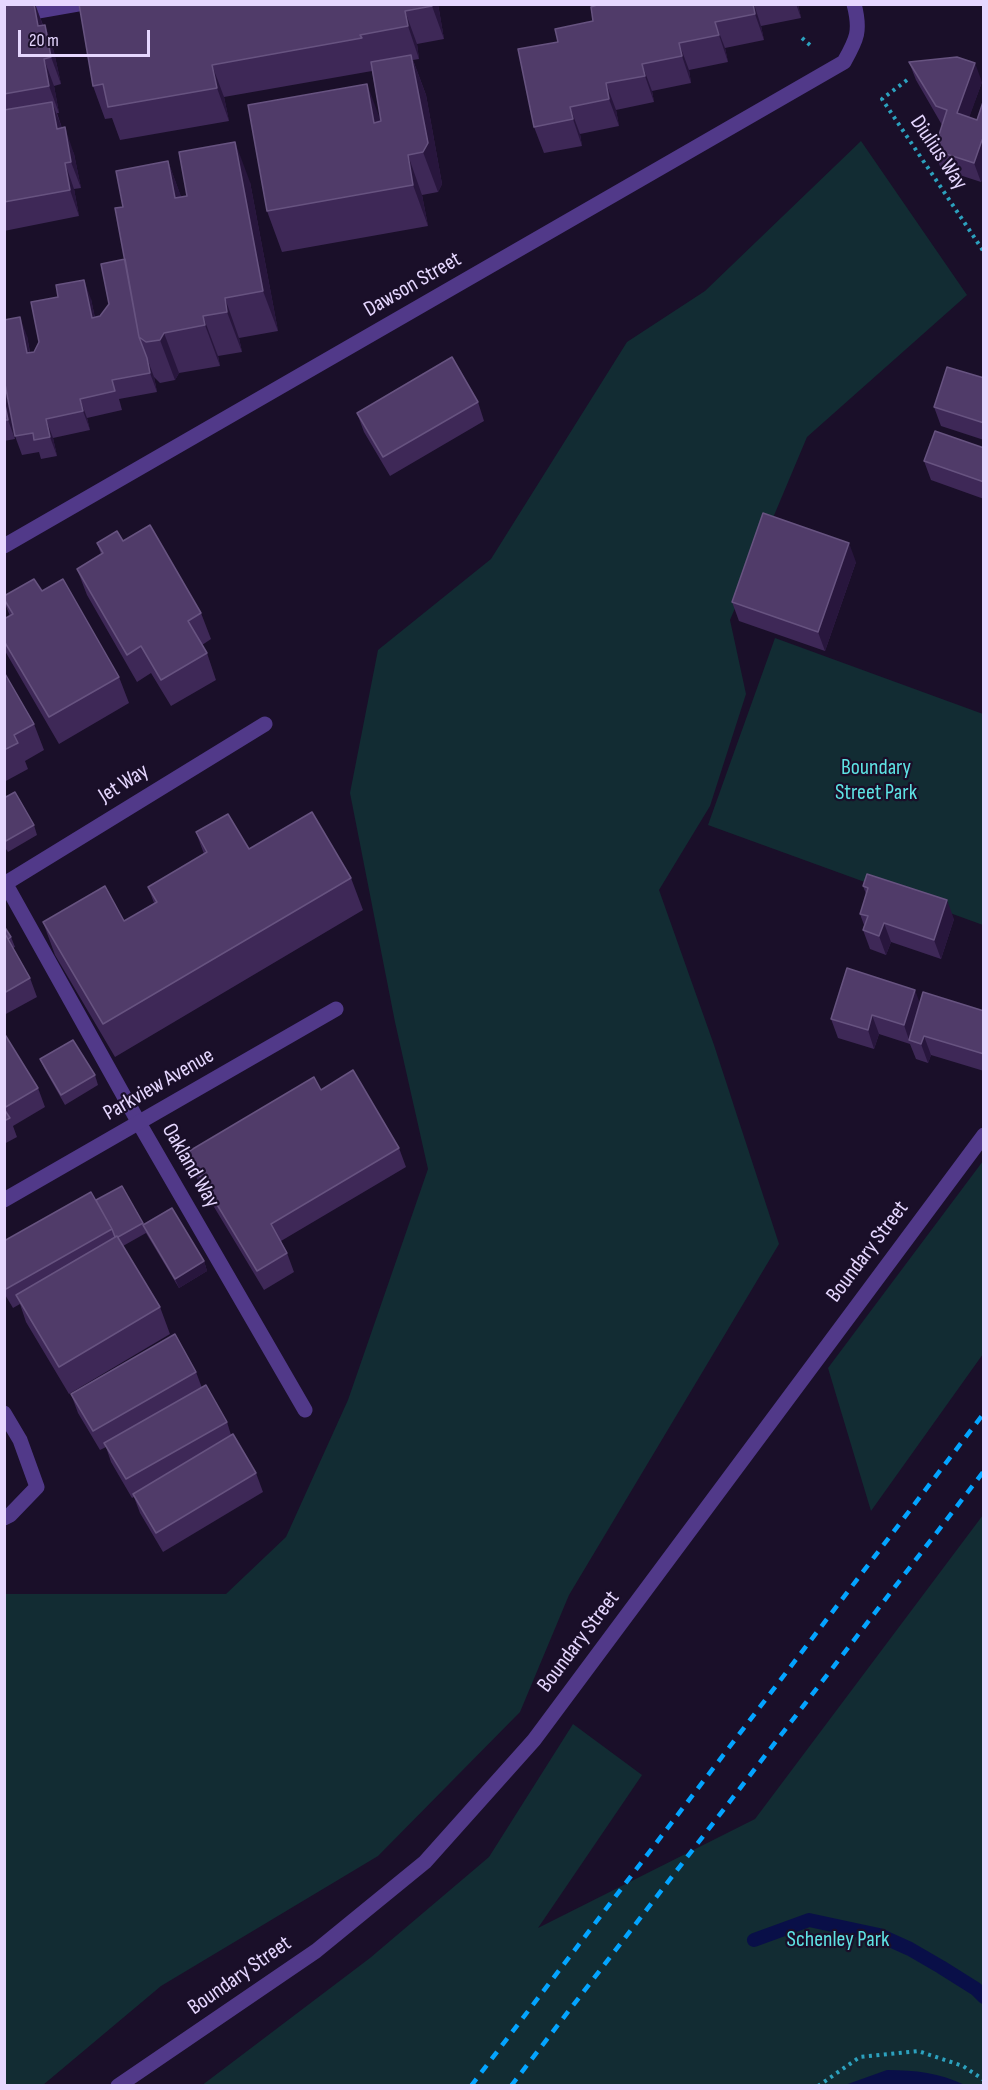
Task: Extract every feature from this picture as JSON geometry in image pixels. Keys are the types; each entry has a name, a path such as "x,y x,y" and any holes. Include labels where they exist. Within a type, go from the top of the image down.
{"street":[{"path":"4,17 78,4"},
{"name":"Dawson Street","path":"4,546 843,62 856,41 858,18 854,4"},
{"name":"Jet Way","path":"5,882 265,724"},
{"name":"Oakland Way","path":"5,882 139,1123 304,1410"},
{"name":"Parkview Avenue","path":"4,1200 336,1009"},
{"name":"Boundary Street","path":"118,2085 316,1951 425,1862 534,1740 984,1135"},
{"path":"4,1413 20,1440 37,1487 10,1515 4,1518"}],"path":[{"path":"802,38 810,45"},
{"name":"Diulius Way","path":"907,80 882,99 984,252"},
{"path":"818,2085 860,2057 918,2050 963,2066 984,2080"}],"green space":[{"path":"861,141 967,295 807,437 730,620 746,694 710,806 659,890 714,1045 779,1244 569,1595 520,1712 378,1856 161,1986 43,2085 5,2085 4,1594 226,1594 286,1537 348,1400 428,1169 395,1022 350,793 378,650 491,559 627,342 705,291"},
{"name":"Boundary Street Park","path":"775,638 983,714 983,925 708,825"},
{"path":"983,1161 983,1354 871,1511 828,1368"},
{"name":"Schenley Park","path":"983,1515 983,2085 201,2086 370,1958 489,1857 573,1724 642,1775 538,1928 755,1819"}],"shaded area":[{"path":"887,2070 927,2073 965,2085 845,2085"}],"building":[{"path":"4,4 34,4 38,26 45,25 51,57 44,59 49,86 4,94"},
{"path":"79,4 432,4 432,6 405,11 408,26 360,35 362,38 212,65 217,88 108,107 103,84 93,86"},
{"path":"600,4 753,4 755,14 715,22 719,35 679,43 682,56 642,64 645,76 606,83 609,99 570,107 573,119 534,127 518,49 558,42 555,29 593,21 591,7"},
{"path":"411,55 428,143 423,152 408,155 413,185 267,211 248,105 367,84 374,123 381,121 371,62"},
{"path":"957,57 975,63 957,113 977,120 984,99 984,140 982,140 974,163 934,150 947,110 936,106 909,62"},
{"path":"52,102 57,129 65,127 71,162 65,163 70,190 4,202 4,110"},
{"path":"235,142 263,291 225,298 227,312 203,316 205,325 164,333 160,340 146,342 139,337 115,208 123,207 116,171 168,161 175,198 187,196 179,152"},
{"path":"125,259 139,337 150,373 112,380 115,391 80,399 83,411 46,419 50,437 34,440 33,433 15,436 4,379 4,320 20,317 27,353 34,352 39,342 31,302 58,297 56,285 84,280 92,318 100,316 109,304 101,264"},
{"path":"452,357 478,402 383,457 357,413"},
{"path":"947,367 984,378 984,423 934,407"},
{"path":"4,400 8,420 4,420"},
{"path":"935,431 984,448 984,482 924,461"},
{"path":"763,513 849,543 818,632 732,602"},
{"path":"150,525 201,613 188,621 207,653 161,680 141,646 127,655 77,569 103,553 97,543 117,531 123,541"},
{"path":"34,579 42,591 63,579 119,677 49,717 4,641 4,619 13,614 4,596"},
{"path":"4,672 34,724 14,735 18,743 4,750"},
{"path":"15,792 34,825 4,842 4,798"},
{"path":"312,812 351,878 103,1024 43,922 105,886 124,921 157,902 148,887 207,852 196,832 228,814 249,849"},
{"path":"867,874 947,900 934,940 884,923 879,936 863,930 868,916 860,914 868,888 863,886"},
{"path":"4,926 11,937 8,939 4,932"},
{"path":"4,932 30,978 4,993"},
{"path":"847,968 915,990 904,1025 872,1015 868,1030 831,1019"},
{"path":"923,992 984,1011 984,1054 924,1036 921,1044 909,1040"},
{"path":"4,1033 38,1088 4,1108"},
{"path":"73,1040 95,1075 61,1095 40,1059"},
{"path":"353,1070 399,1148 271,1224 287,1253 257,1271 186,1153 314,1077 321,1090"},
{"path":"4,1109 10,1118 4,1121"},
{"path":"122,1186 143,1223 115,1237 96,1200"},
{"path":"91,1192 112,1229 6,1289 4,1286 4,1241"},
{"path":"172,1208 204,1261 175,1279 143,1225"},
{"path":"117,1236 160,1307 59,1367 16,1295"},
{"path":"175,1334 196,1372 93,1431 71,1394"},
{"path":"206,1385 227,1422 126,1479 104,1443"},
{"path":"233,1434 256,1473 156,1533 133,1494"}],"waterway":[{"path":"754,1940 809,1920 879,1935 941,1967 976,1989 984,1997"}],"railway":[{"path":"471,2086 984,1413"},
{"path":"511,2086 984,1471"}]}
